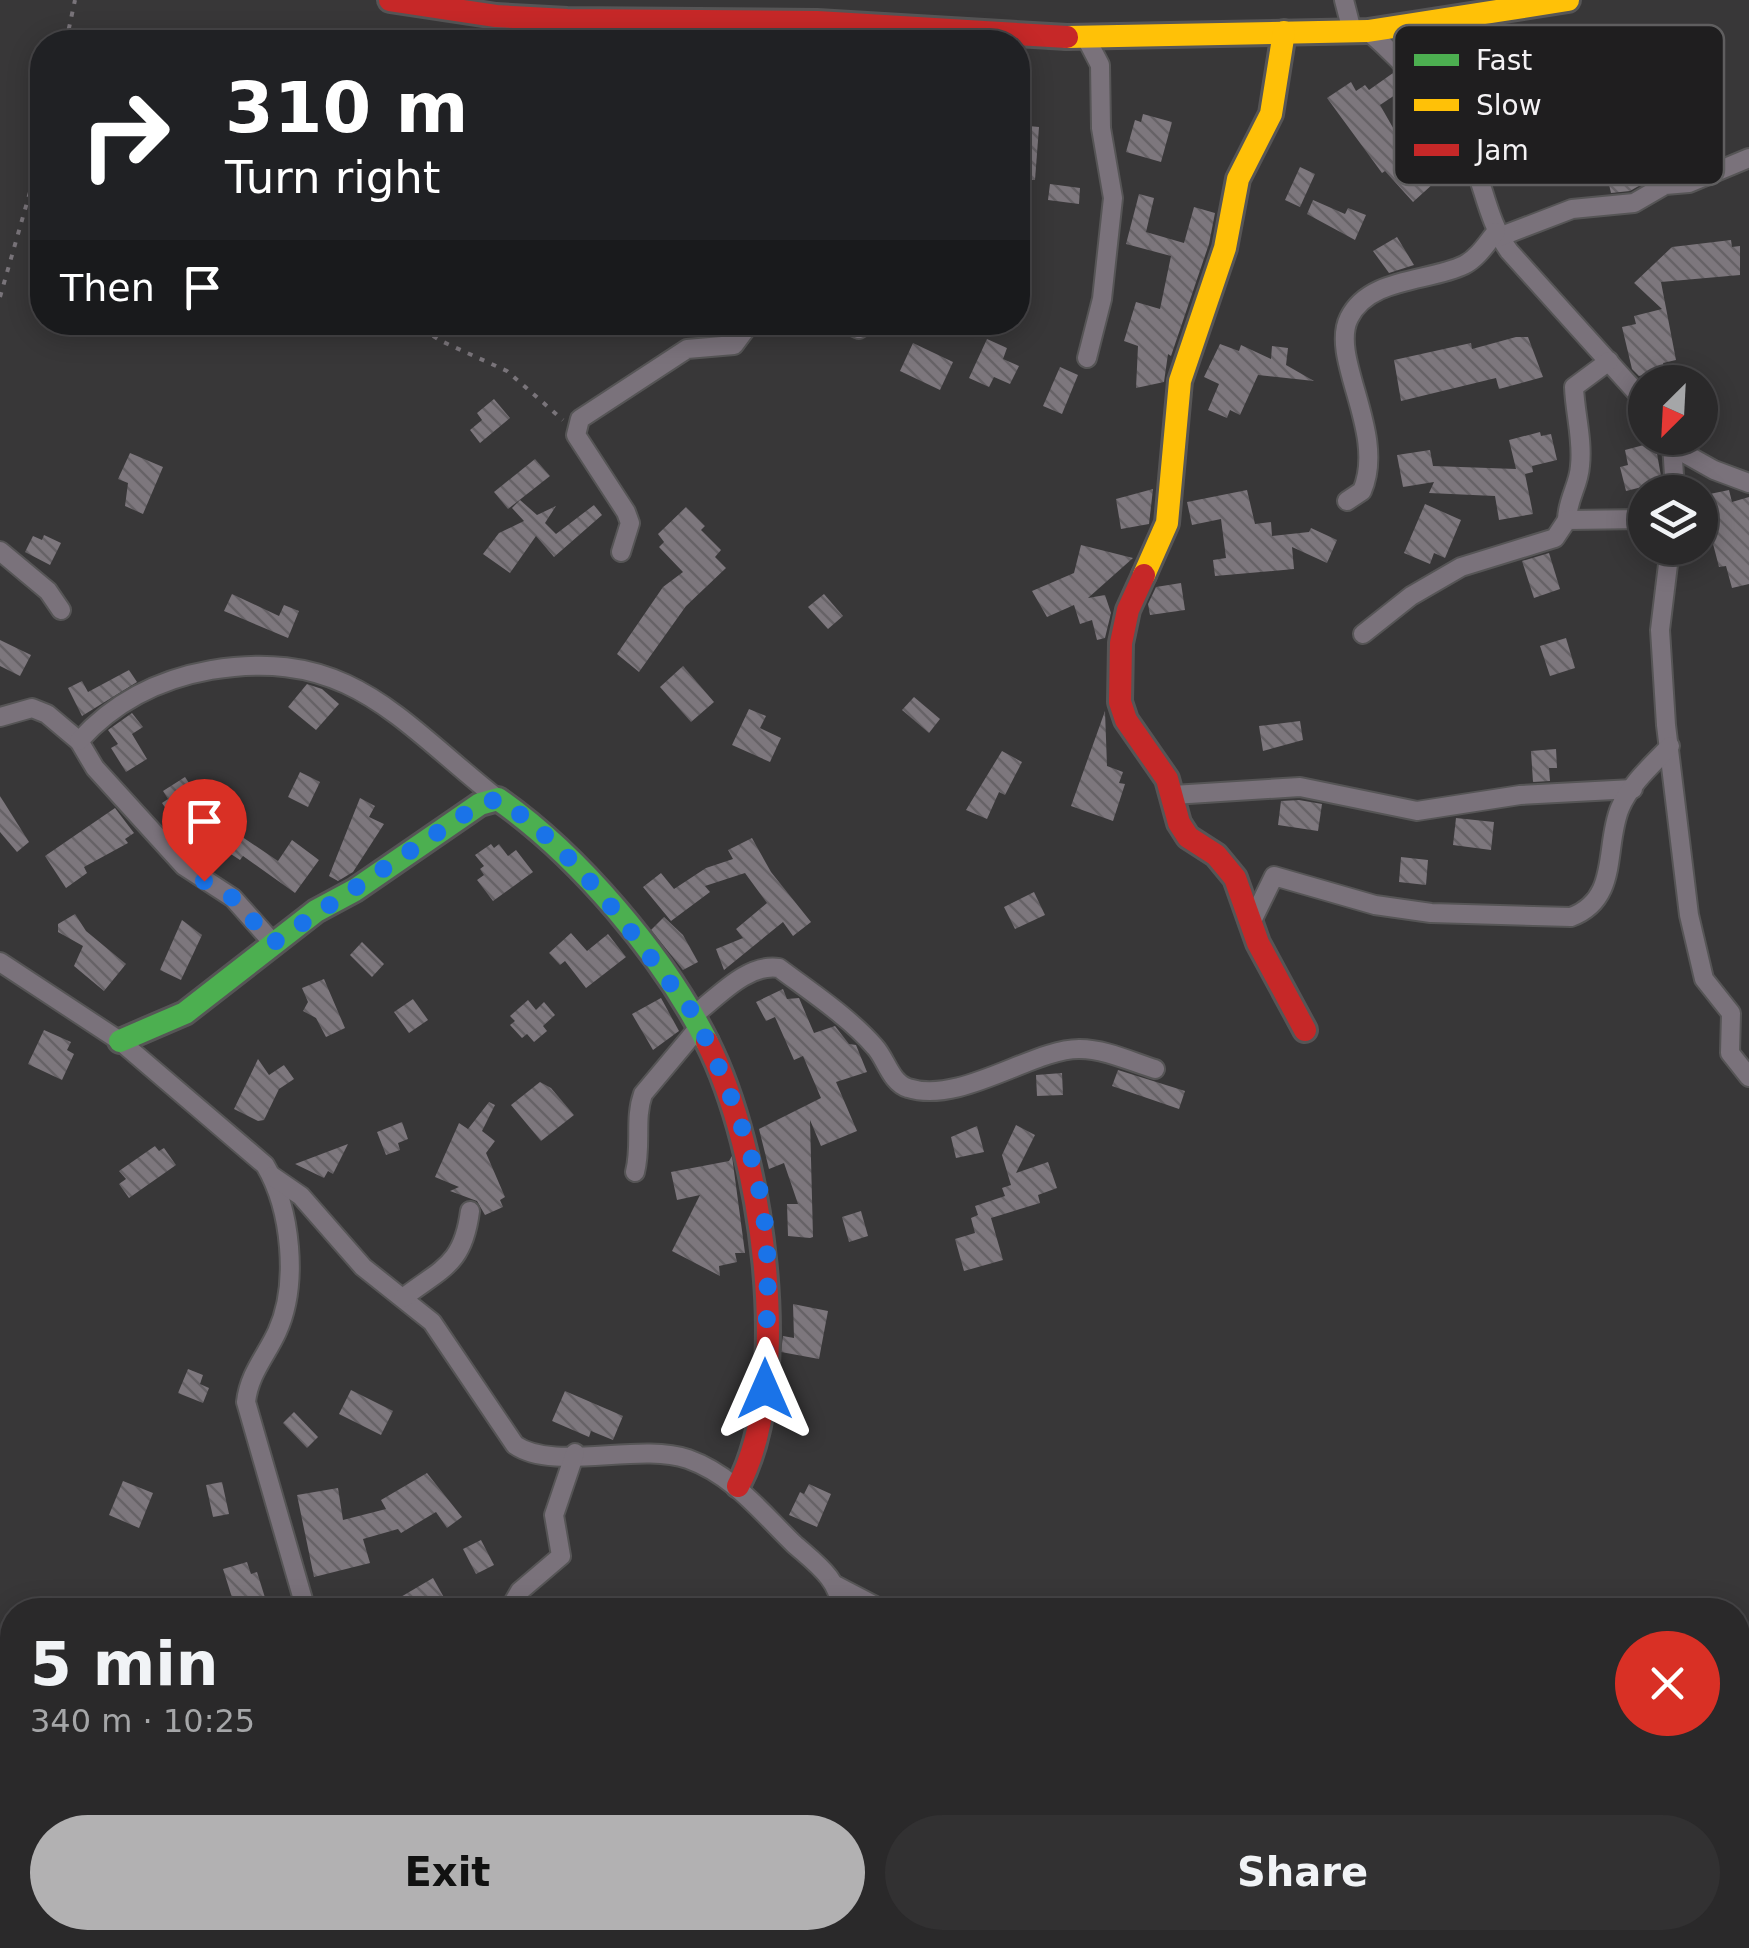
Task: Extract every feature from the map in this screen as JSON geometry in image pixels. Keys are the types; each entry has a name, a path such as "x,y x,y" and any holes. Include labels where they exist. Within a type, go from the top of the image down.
{"street":[{"path":"390,0 784,30"},
{"path":"1344,0 1360,31 1394,60"},
{"path":"1400,25 1568,0"},
{"path":"1030,37 1360,31 1394,26"},
{"path":"1284,32 1271,114 1238,179 1225,248 1180,381 1166,524 1134,588 1121,643 1120,702 1126,720 1167,779 1179,823 1188,838 1216,856 1236,878 1258,943 1305,1030"},
{"path":"1086,38 1100,65 1101,128 1112,198 1107,265 1087,358"},
{"path":"1724,168 1749,158"},
{"path":"1480,185 1497,234 1544,293 1628,382"},
{"path":"1346,501 1362,490 1372,455 1350,360 1347,321 1361,302 1385,289 1466,264 1497,234 1572,209 1634,203 1665,185"},
{"path":"622,552 630,523 626,512 576,436 576,427 591,409 687,349 734,346 742,335"},
{"path":"1364,634 1434,581 1462,567 1556,538 1567,520 1568,502 1580,473 1574,387 1610,361"},
{"path":"1691,455 1714,470 1749,482"},
{"path":"1567,520 1628,519"},
{"path":"0,551 48,591 61,610"},
{"path":"1668,565 1660,630 1670,746 1698,966 1732,1014 1730,1052 1749,1077"},
{"path":"79,742 97,722 170,678 266,662 300,666 331,676 422,731 588,880 697,1021 734,1106 756,1179 767,1260 765,1417 754,1460 738,1486"},
{"path":"0,717 32,708 47,714 79,742 105,780 184,866 233,898 273,943"},
{"path":"1252,921 1274,876 1375,904 1431,913 1571,916 1597,900 1607,878 1621,805 1670,746"},
{"path":"1172,795 1300,787 1416,811 1520,795 1633,789"},
{"path":"120,1041 185,1013 273,943 448,823 498,799"},
{"path":"0,962 120,1041 265,1165 272,1176 288,1240 287,1297 278,1330 248,1386 246,1402 303,1598"},
{"path":"635,1172 642,1145 638,1107 642,1094 697,1021 755,969 768,966 779,968 860,1031 879,1050 897,1081 911,1089 997,1078 1054,1053 1080,1049 1155,1069"},
{"path":"272,1176 301,1196 363,1267 432,1322 462,1361 515,1445 529,1454 551,1458 575,1453 685,1458 738,1486 836,1586 860,1598"},
{"path":"403,1298 452,1265 467,1232 470,1211"},
{"path":"516,1598 561,1556 554,1515 575,1453"},
{"path":"836,1586 838,1598"}],"path":[{"path":"69,30 75,0"},
{"path":"0,298 30,192"},
{"path":"430,335 507,371 550,412 576,427"}],"building":[{"path":"1394,74 1394,96 1380,105 1394,130 1394,181 1385,171 1382,173 1327,98 1351,82 1356,91 1365,85 1369,90"},
{"path":"1143,114 1172,122 1161,162 1126,152 1135,120 1141,122"},
{"path":"1030,126 1039,127 1035,180 1030,180"},
{"path":"1300,167 1315,174 1300,207 1285,200"},
{"path":"1050,184 1080,188 1079,204 1048,200"},
{"path":"1398,185 1432,185 1413,202"},
{"path":"1609,185 1640,185 1630,191 1611,193"},
{"path":"1139,194 1154,198 1146,232 1184,243 1194,207 1215,213 1209,244 1171,356 1168,354 1164,382 1136,388 1138,346 1124,341 1136,302 1160,309 1171,256 1126,244"},
{"path":"1313,200 1345,214 1348,208 1366,215 1355,240 1307,214"},
{"path":"1397,237 1414,265 1389,273 1373,251"},
{"path":"1731,240 1732,247 1740,246 1740,275 1661,282 1676,360 1664,365 1631,365 1622,327 1636,324 1634,316 1662,309 1634,283 1672,247"},
{"path":"1528,337 1543,377 1499,389 1496,378 1401,401 1394,360 1471,343 1472,349"},
{"path":"987,339 1007,348 1003,359 1019,366 1010,384 994,377 989,387 969,378"},
{"path":"913,343 953,362 940,390 900,371"},
{"path":"1220,344 1239,351 1241,345 1271,359 1272,346 1288,348 1286,365 1314,381 1258,375 1240,415 1230,410 1227,418 1208,410 1219,384 1204,377"},
{"path":"1060,367 1078,375 1062,414 1043,406"},
{"path":"494,399 510,418 480,443 470,430 482,420 477,413"},
{"path":"1540,432 1541,436 1551,434 1557,460 1532,466 1533,472 1525,474 1533,514 1499,520 1495,496 1429,493 1434,482 1403,487 1397,455 1430,450 1433,466 1516,469 1509,440"},
{"path":"1625,450 1628,455 1657,455 1661,475 1628,475 1626,491 1620,467 1628,465"},
{"path":"130,453 163,467 143,514 125,506 128,483 118,479"},
{"path":"535,459 550,476 508,509 494,492"},
{"path":"1153,489 1149,524 1121,529 1116,499"},
{"path":"1247,490 1255,524 1271,522 1272,536 1309,532 1311,528 1337,540 1327,563 1292,547 1294,569 1215,576 1213,560 1226,558 1221,519 1192,525 1187,502"},
{"path":"1729,490 1732,502 1749,497 1749,584 1732,588 1726,566 1719,567 1718,492"},
{"path":"520,500 537,515 556,506 545,523 556,534 594,505 602,515 554,557 536,536 510,573 483,554 499,533 524,521 512,508"},
{"path":"1425,504 1461,520 1445,558 1434,553 1430,564 1404,553"},
{"path":"686,507 721,550 715,557 726,568 686,606 639,672 617,654 663,587 683,572 659,547 664,542 658,534"},
{"path":"44,535 61,543 50,565 25,552 33,536 42,540"},
{"path":"1081,545 1133,558 1088,598 1105,595 1111,613 1105,638 1097,640 1092,620 1080,624 1074,605 1047,617 1032,591 1074,573"},
{"path":"1549,553 1560,589 1534,598 1522,561"},
{"path":"1181,583 1185,610 1150,615 1148,604 1156,587"},
{"path":"232,594 279,616 284,605 299,611 288,638 224,611"},
{"path":"824,594 843,616 828,629 808,607"},
{"path":"1566,638 1575,668 1550,676 1540,646"},
{"path":"0,640 31,655 20,676 0,666"},
{"path":"683,666 714,702 691,722 660,687"},
{"path":"129,670 137,682 82,716 68,688 82,681 88,692"},
{"path":"307,684 322,689 339,704 316,730 288,707"},
{"path":"914,697 940,719 929,733 902,710"},
{"path":"749,709 766,716 760,728 781,738 770,762 732,745"},
{"path":"1105,711 1107,766 1123,772 1119,783 1125,784 1113,821 1071,806"},
{"path":"132,713 143,727 132,734 147,759 126,772 111,748 118,744 108,730"},
{"path":"1300,721 1303,740 1263,751 1259,726"},
{"path":"1556,749 1557,768 1549,768 1550,781 1533,782 1531,751"},
{"path":"1002,751 1022,762 1005,795 999,792 987,819 966,810"},
{"path":"300,772 320,782 308,807 288,797"},
{"path":"185,777 211,816 219,809 231,822 226,826 278,861 292,840 319,860 295,893 243,856 240,860 211,841 197,853 162,803 168,799 163,791"},
{"path":"0,796 29,842 17,852 0,832"},
{"path":"360,798 375,806 369,817 384,824 353,872 338,881 329,876"},
{"path":"1281,801 1322,804 1318,831 1278,825"},
{"path":"115,808 134,833 125,839 128,843 84,867 87,873 66,888 45,856"},
{"path":"1456,818 1494,822 1491,850 1453,845"},
{"path":"752,838 771,872 811,922 793,936 783,922 724,970 716,949 743,938 736,929 767,903 745,873 705,886 710,892 671,921 643,887 661,873 674,889 706,868 733,859 728,850"},
{"path":"491,844 494,848 499,844 508,856 516,850 533,872 493,901 477,880 484,875 480,869 484,866 475,855"},
{"path":"1401,857 1428,860 1426,885 1399,882"},
{"path":"1034,892 1045,915 1015,929 1004,907"},
{"path":"75,914 86,931 126,964 104,991 74,966 83,946 58,932 58,924"},
{"path":"664,917 683,935 698,962 683,970 651,930"},
{"path":"182,920 202,935 181,980 160,970"},
{"path":"571,933 587,951 608,934 626,957 586,988 565,961 560,965 549,953"},
{"path":"362,942 384,964 372,977 350,955"},
{"path":"324,979 345,1028 326,1037 316,1018 303,1011 308,1002 302,988"},
{"path":"783,989 787,999 799,998 814,1033 835,1026 849,1044 856,1045 867,1072 836,1082 857,1131 821,1146 810,1120 810,1238 788,1236 787,1204 798,1204 784,1163 769,1169 759,1129 821,1098 803,1056 794,1060 775,1017 766,1021 756,1002"},
{"path":"661,998 679,1031 653,1050 632,1014"},
{"path":"413,999 428,1020 409,1033 394,1012"},
{"path":"528,1000 536,1010 544,1002 555,1015 543,1026 547,1031 534,1042 527,1034 522,1038 510,1025 515,1021 510,1016"},
{"path":"44,1030 71,1042 67,1050 74,1054 62,1080 28,1064"},
{"path":"258,1059 269,1075 284,1065 294,1079 279,1089 264,1120 258,1121 234,1109"},
{"path":"1118,1070 1185,1091 1179,1109 1112,1086"},
{"path":"1062,1073 1063,1095 1037,1096 1036,1075"},
{"path":"540,1082 551,1088 574,1115 541,1141 511,1105"},
{"path":"489,1102 495,1105 482,1131 495,1141 486,1153 505,1197 500,1200 503,1207 485,1215 477,1201 450,1191 459,1187 435,1177 459,1123 468,1129"},
{"path":"402,1122 408,1139 398,1143 400,1150 386,1155 377,1132"},
{"path":"1016,1125 1035,1135 1016,1173 1048,1162 1057,1188 1038,1195 1040,1203 991,1218 1003,1260 964,1271 955,1239 975,1233 971,1218 978,1215 975,1206 1005,1196 1002,1188 1011,1185 1002,1155"},
{"path":"977,1126 984,1152 956,1158 951,1137"},
{"path":"348,1144 333,1174 328,1171 324,1178 295,1164"},
{"path":"155,1146 159,1151 164,1148 176,1165 129,1198 119,1184 126,1179 119,1171"},
{"path":"732,1156 745,1253 735,1253 737,1262 719,1266 720,1276 672,1251 700,1195 677,1200 671,1172 729,1161"},
{"path":"861,1211 868,1236 849,1242 842,1217"},
{"path":"793,1304 828,1311 819,1359 781,1352 783,1336 794,1338"},
{"path":"188,1369 203,1375 200,1384 209,1388 203,1403 178,1393"},
{"path":"351,1390 393,1411 381,1435 339,1414"},
{"path":"565,1391 623,1416 613,1440 591,1431 589,1437 552,1421"},
{"path":"294,1412 318,1437 307,1448 283,1423"},
{"path":"427,1473 462,1517 447,1528 436,1512 401,1533 398,1529 363,1539 370,1563 314,1577 297,1495 338,1488 343,1520 386,1509 381,1500"},
{"path":"123,1481 153,1493 139,1528 109,1515"},
{"path":"222,1482 229,1514 213,1517 206,1485"},
{"path":"809,1484 831,1494 817,1527 789,1515 800,1492 804,1494"},
{"path":"481,1540 494,1565 476,1574 463,1549"},
{"path":"247,1562 251,1574 257,1572 265,1598 232,1598 223,1569"},
{"path":"433,1578 444,1598 399,1598"}],"traffic: fast":[{"path":"120,1041 185,1013 316,911 355,890 480,804 498,799 558,848 616,909 667,975 707,1042"}],"traffic: slow":[{"path":"1407,25 1568,0"},
{"path":"1067,37 1368,31 1394,27"},
{"path":"1144,575 1167,523 1180,381 1225,248 1238,179 1271,114 1284,32"}],"traffic: jam":[{"path":"390,0 496,16 567,20 817,22 950,30"},
{"path":"1030,35 1067,37"},
{"path":"1144,575 1128,610 1121,643 1120,702 1126,720 1167,779 1179,823 1188,837 1216,855 1235,878 1258,943 1305,1030"},
{"path":"707,1042 743,1141 764,1263 768,1326 765,1386 756,1440 738,1486"}],"route":[{"path":"204,881 233,898 256,919 273,943 480,804 498,799 513,809 588,880 635,938 694,1015 718,1066 761,1198 767,1260 765,1389"}]}
